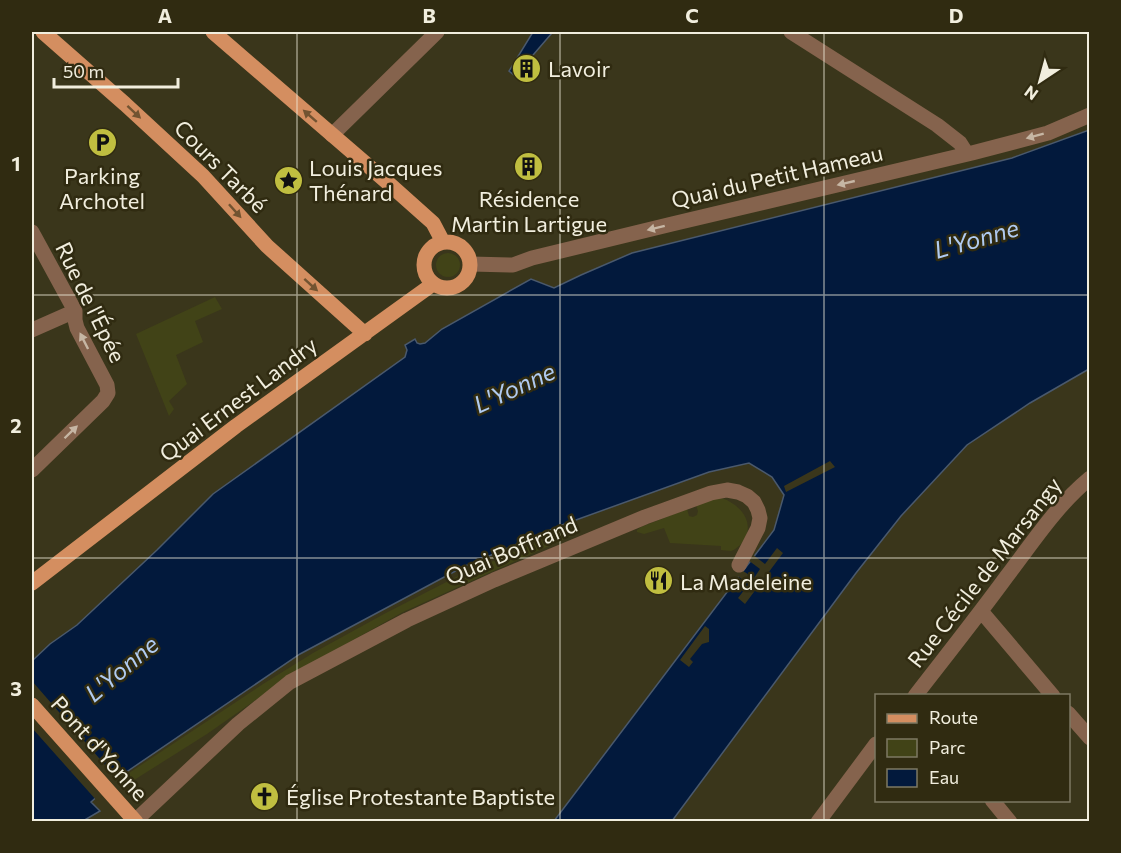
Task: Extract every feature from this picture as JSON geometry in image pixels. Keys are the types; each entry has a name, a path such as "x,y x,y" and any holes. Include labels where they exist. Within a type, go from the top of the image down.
{"main road":[{"name":"Cours Tarbé","path":"43,32 203,176 267,246 365,334"},
{"path":"213,32 433,224 443,242"},
{"path":"453,242 466,250 471,264 467,279 454,288 447,289 433,284 425,271 424,264 426,256 436,245 453,242"},
{"name":"Quai Ernest Landry","path":"32,583 236,426 433,284"},
{"name":"Quai Ernest Landry","path":"32,595 72,553"},
{"name":"Pont d'Yonne","path":"32,705 135,821"}],"street":[{"path":"332,135 437,32"},
{"path":"791,32 937,125 960,143 967,154"},
{"name":"Quai du Petit Hameau","path":"471,264 513,265 532,258 638,232 967,154 1048,133 1089,116"},
{"name":"Rue de l'Épée","path":"32,232 75,310 77,328 107,385 108,393 103,401 32,470"},
{"path":"32,330 75,310"},
{"name":"Rue Cécile de Marsangy","path":"917,694 1058,509 1089,478"},
{"name":"Quai Boffrand","path":"135,821 238,724 290,682 407,620 494,580 627,524 711,493 727,490 747,496 754,502 760,518 758,528 739,565"},
{"path":"981,611 1051,694"},
{"path":"1070,715 1089,738"},
{"path":"818,822 875,745"},
{"path":"993,802 1010,822"}],"green space":[{"path":"448,253 457,256 460,265 457,274 448,277 439,274 436,265 439,256"},
{"path":"215,297 222,309 195,321 203,342 176,355 187,384 169,401 174,409 169,416 136,334"},
{"path":"718,497 739,508 747,521 746,535 737,548 730,551 721,550 721,546 670,543 664,528 644,534 637,532 641,527 687,509 689,516 693,517 698,511 696,505"},
{"path":"569,529 571,536 403,612 296,672 207,734 131,782 123,777 313,653 460,575"}],"water":[{"path":"533,32 552,33 515,76 509,71"},
{"name":"L'Yonne","path":"1089,130 1089,369 1030,403 967,445 901,516 672,821 554,821 774,530 784,495 772,477 749,463 709,472 562,525 463,567 300,654 119,777 91,802 100,811 83,821 32,821 32,661 50,644 77,625 213,494 405,357 407,350 405,345 415,339 417,343 425,343 442,329 531,279 554,288 632,253 1012,158"}],"pier":[{"path":"830,461 835,467 786,492 784,486"},
{"path":"777,548 783,553 745,604 738,598 749,584 736,575 740,569 754,578 760,569 748,560 752,554 765,564"},
{"path":"705,626 709,629 709,642 702,644 690,659 693,662 689,667 680,660"},
{"path":"32,681 119,781 97,801 32,728"}],"place":[{"name":"Lavoir","path":"527,68"},
{"name":"Parking Archotel","path":"102,143"},
{"name":"Résidence Martin Lartigue","path":"529,166"},
{"name":"Louis Jacques Thénard","path":"288,180"},
{"name":"La Madeleine","path":"659,581"},
{"name":"Église Protestante Baptiste","path":"265,796"}]}
